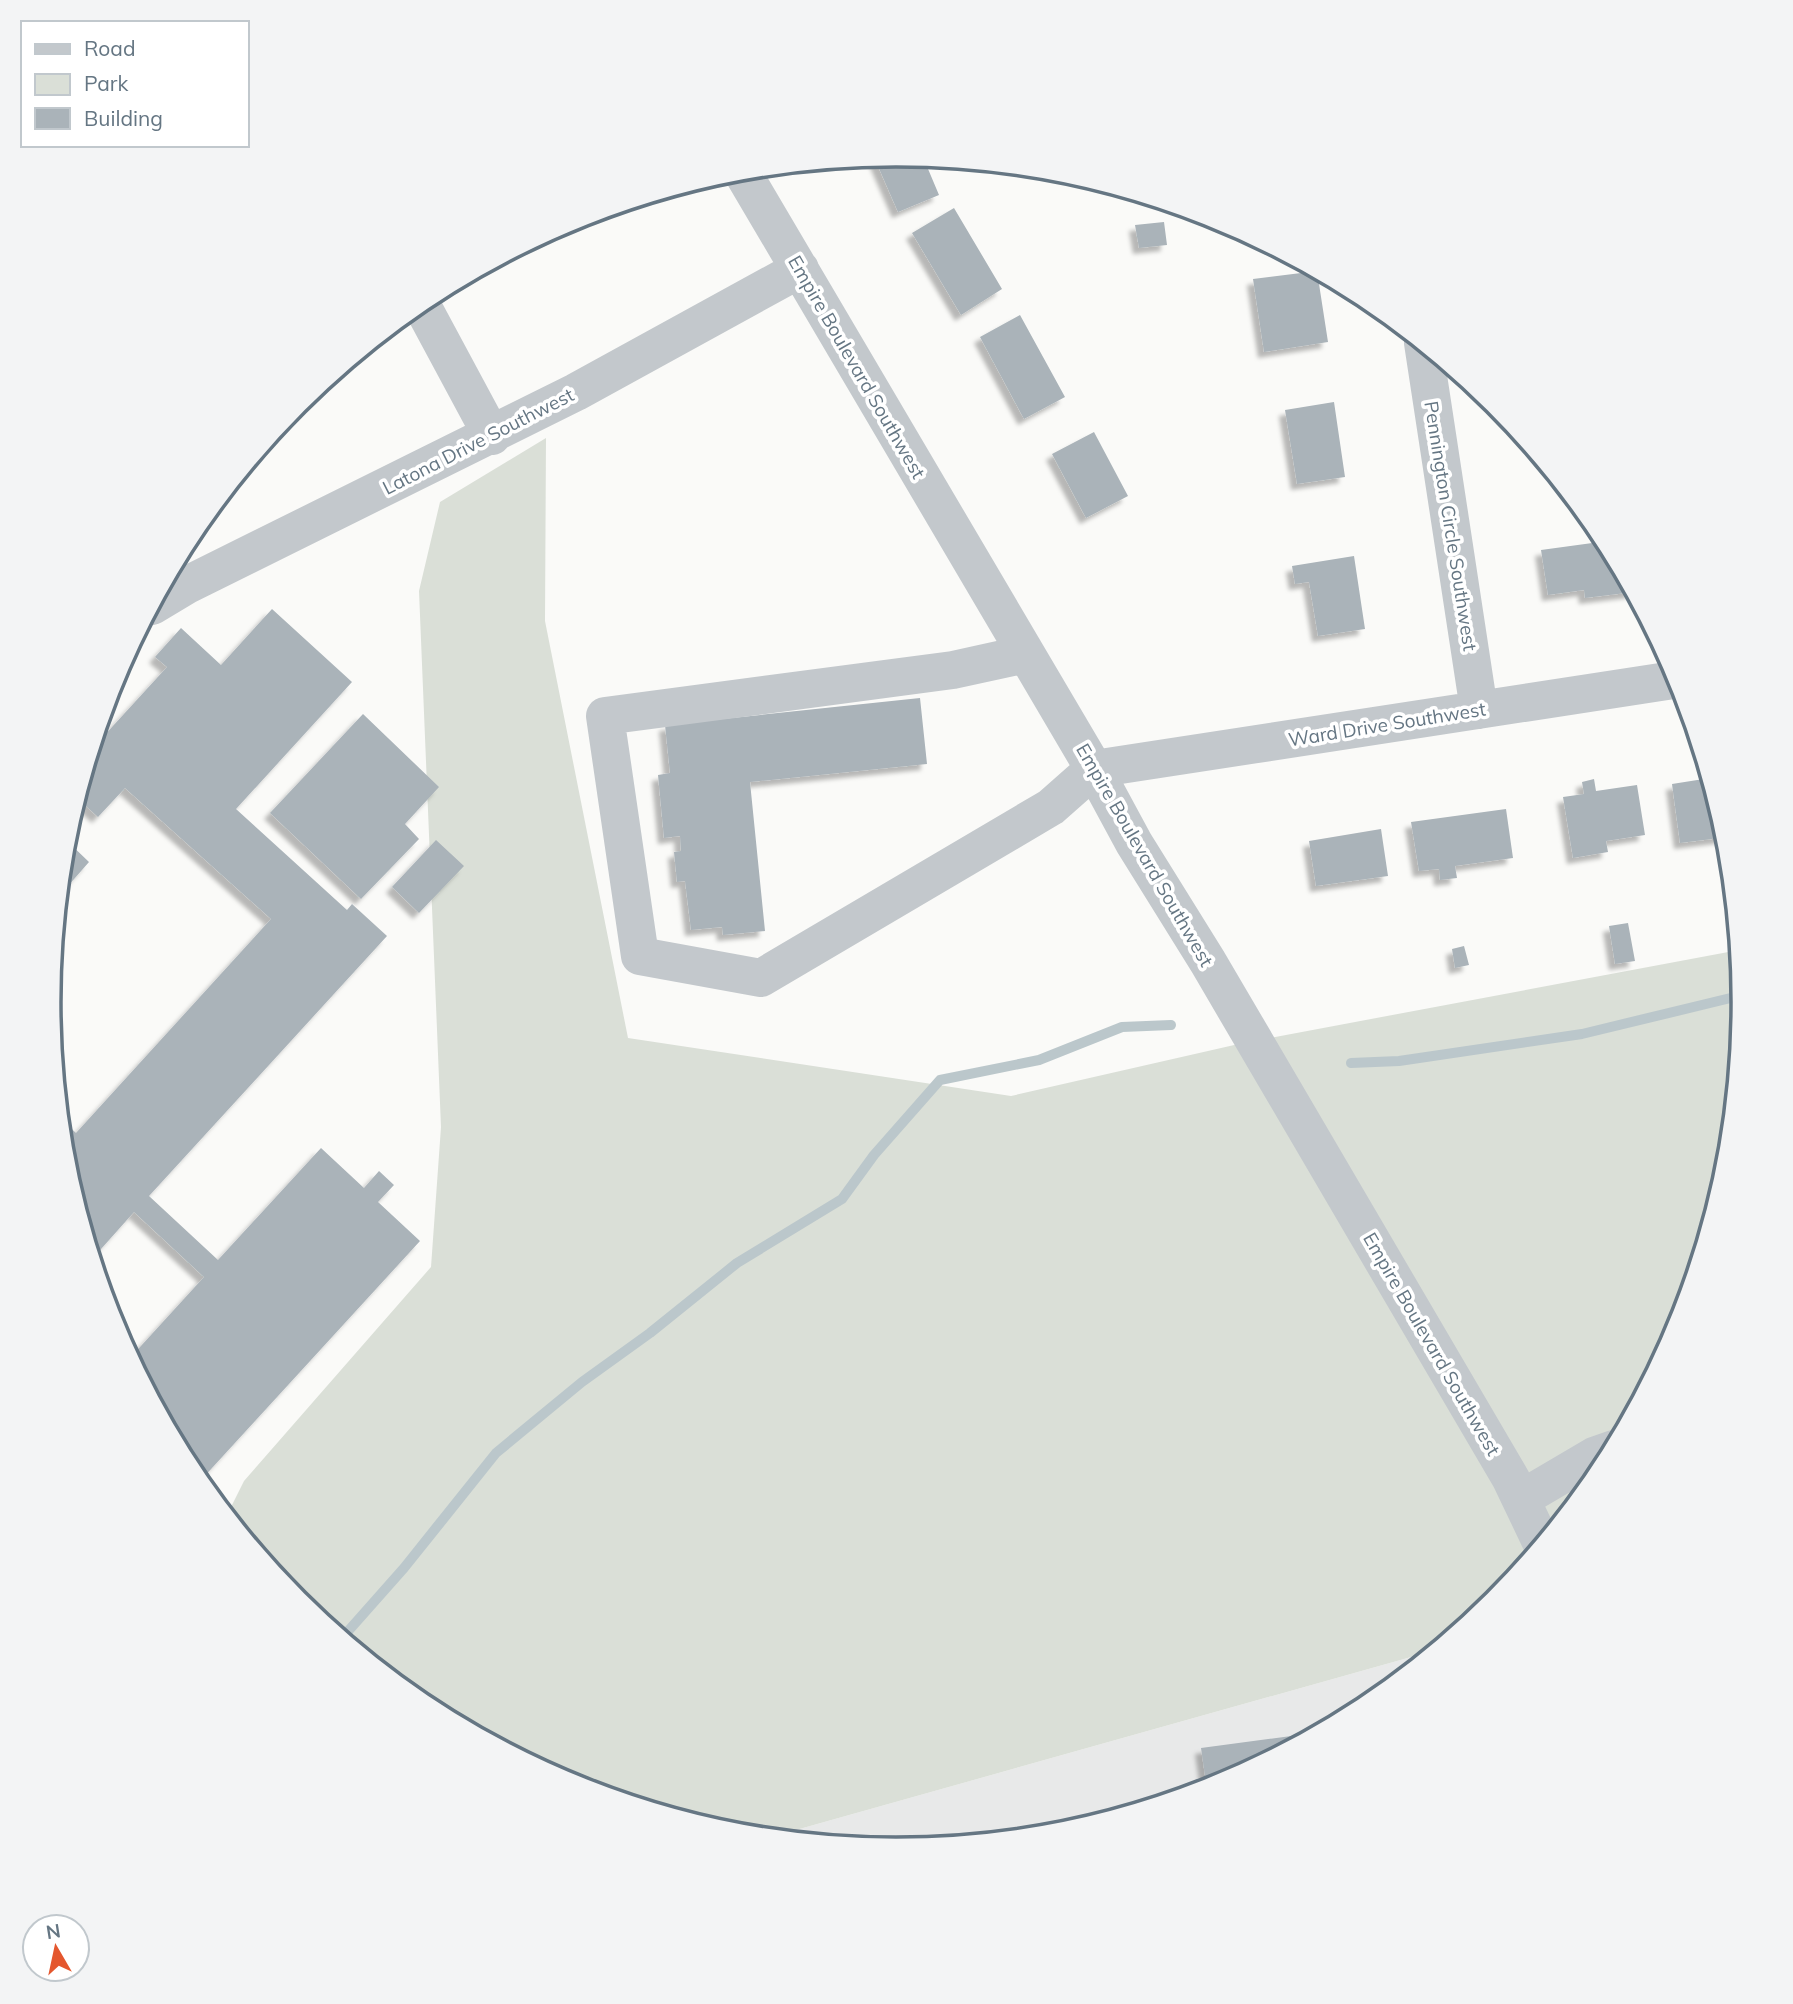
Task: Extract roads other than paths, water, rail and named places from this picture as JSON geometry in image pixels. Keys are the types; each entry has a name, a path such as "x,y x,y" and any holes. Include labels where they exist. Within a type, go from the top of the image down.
{"street":[{"name":"Empire Boulevard Southwest","path":"747,181 1094,769 1134,843 1208,962 1521,1499 1538,1536"},
{"name":"Latona Drive Southwest","path":"166,598 492,436 800,269"},
{"path":"426,312 492,436"},
{"name":"Pennington Circle Southwest","path":"1425,356 1479,710"},
{"path":"1026,654 953,670 605,716 640,956 761,978 1051,807 1094,769"},
{"name":"Ward Drive Southwest","path":"1094,769 1668,681"},
{"path":"1521,1499 1599,1454"}],"waterway":[{"path":"1351,1063 1399,1061 1582,1034 1732,998"},
{"path":"348,1631 404,1568 496,1453 582,1382 650,1333 737,1263 842,1199 874,1155 940,1080 1039,1060 1122,1027 1171,1025"}]}
